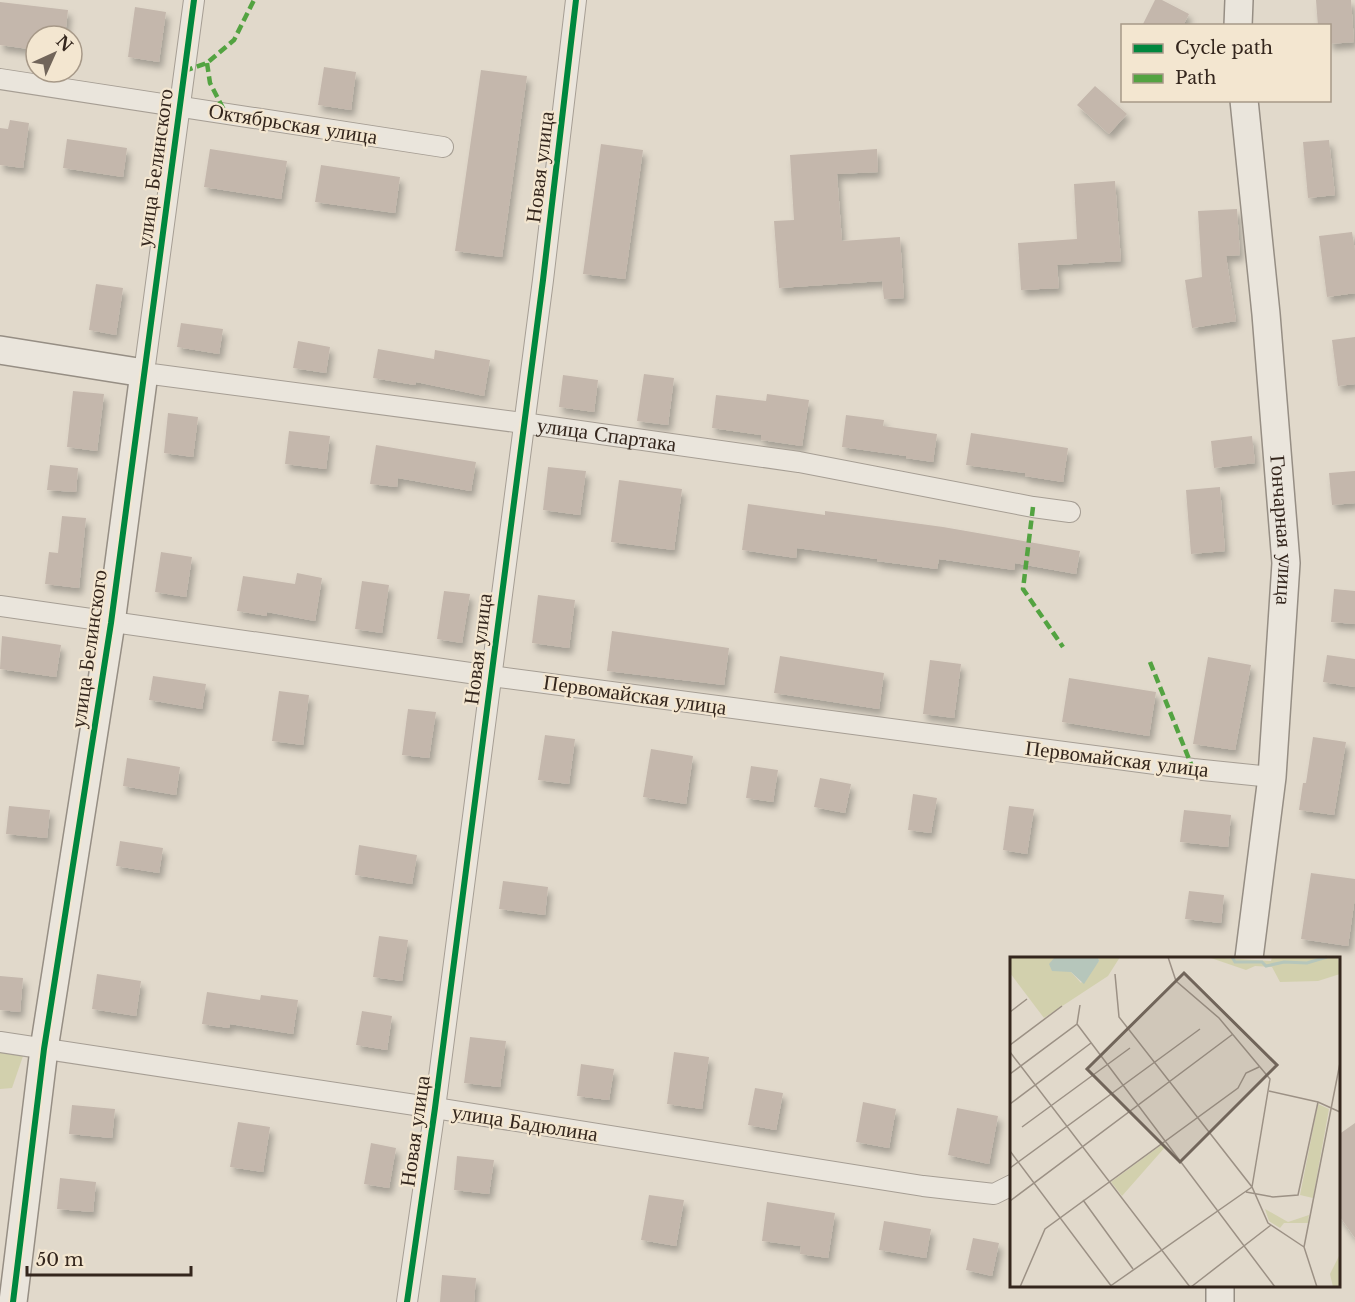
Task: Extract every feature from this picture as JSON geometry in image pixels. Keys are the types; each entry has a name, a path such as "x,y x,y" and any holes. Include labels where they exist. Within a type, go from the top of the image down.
{"street":[{"name":"улица Белинского","path":"13,1302 44,1049 111,623 194,0"},
{"name":"Новая улица","path":"407,1302 435,1108 544,268 576,0"},
{"path":"1238,24 1239,0"},
{"name":"Октябрьская улица","path":"0,79 443,147"},
{"name":"Гончарная улица","path":"1244,102 1266,314 1287,563 1272,777 1249,957"},
{"name":"улица Спартака","path":"0,350 144,373 799,462 1070,512"},
{"name":"Первомайская улица","path":"0,606 491,676 1194,769 1272,777"},
{"name":"улица Бадюлина","path":"0,1042 924,1186 994,1194 1010,1186"}],"shaded area":[{"path":"0,1052 23,1056 12,1088 0,1089"}],"building":[{"path":"1155,0 1162,0 1189,14 1184,24 1143,24"},
{"path":"1316,0 1351,0 1354,42 1331,44 1331,24 1318,24"},
{"path":"0,2 68,10 66,24 24,24 24,48 0,45"},
{"path":"135,7 166,12 159,62 128,57"},
{"path":"324,67 356,72 351,110 318,105"},
{"path":"481,70 527,76 502,257 455,251"},
{"path":"1095,86 1127,114 1109,134 1077,105"},
{"path":"10,120 29,123 23,168 0,165 0,128 8,129"},
{"path":"67,139 127,148 123,177 63,168"},
{"path":"1329,140 1335,195 1308,198 1303,142"},
{"path":"601,144 643,150 625,279 583,274"},
{"path":"210,149 287,161 281,199 204,187"},
{"path":"877,149 878,172 837,174 842,241 900,237 904,298 884,299 882,281 779,288 774,221 794,220 790,155"},
{"path":"321,165 400,177 395,213 315,202"},
{"path":"1115,181 1121,261 1057,265 1059,288 1021,290 1018,243 1077,239 1074,184"},
{"path":"1237,209 1240,255 1226,256 1236,321 1192,328 1185,280 1202,277 1198,211"},
{"path":"1352,232 1355,251 1355,293 1327,297 1319,236"},
{"path":"96,284 123,288 116,335 89,330"},
{"path":"181,323 223,329 219,354 177,347"},
{"path":"1355,337 1355,384 1338,386 1332,340"},
{"path":"298,341 330,347 326,373 293,368"},
{"path":"378,349 434,359 435,350 490,360 484,396 416,382 415,385 373,378"},
{"path":"644,374 674,378 668,425 637,421"},
{"path":"563,375 598,380 594,412 559,407"},
{"path":"73,391 104,394 97,451 67,447"},
{"path":"767,394 809,400 802,446 761,440 761,435 712,428 716,395 766,401"},
{"path":"168,413 198,417 193,457 164,453"},
{"path":"846,415 884,420 883,426 937,434 933,462 842,447"},
{"path":"289,431 330,436 326,469 285,464"},
{"path":"971,433 1068,448 1063,482 1025,476 1025,473 966,465"},
{"path":"1252,436 1255,463 1214,468 1211,441"},
{"path":"376,445 476,462 471,491 398,478 397,487 370,484"},
{"path":"50,465 78,468 76,492 47,490"},
{"path":"548,467 586,471 580,515 543,510"},
{"path":"1355,471 1355,503 1332,505 1329,473"},
{"path":"619,480 682,489 674,550 611,542"},
{"path":"1220,487 1225,551 1191,554 1186,490"},
{"path":"748,504 825,515 825,511 943,527 1080,551 1076,574 1015,563 1014,570 939,559 937,569 797,548 796,558 742,550"},
{"path":"62,516 86,518 79,588 45,584 49,552 58,553"},
{"path":"161,552 192,557 186,597 155,592"},
{"path":"297,573 322,578 315,621 267,612 267,616 237,611 243,576 295,584"},
{"path":"362,581 389,585 382,633 355,629"},
{"path":"1334,589 1355,591 1355,624 1331,622"},
{"path":"444,591 470,594 462,643 437,639"},
{"path":"538,595 575,600 569,648 532,643"},
{"path":"612,631 729,648 724,685 607,671"},
{"path":"2,636 61,645 56,677 0,669"},
{"path":"1327,655 1355,659 1355,687 1323,682"},
{"path":"780,656 884,673 879,709 774,693"},
{"path":"1208,657 1251,665 1235,750 1193,744"},
{"path":"930,660 961,664 954,718 923,714"},
{"path":"153,676 206,684 202,709 149,700"},
{"path":"1069,678 1156,692 1149,736 1062,722"},
{"path":"279,691 309,695 303,745 272,741"},
{"path":"408,709 436,712 429,758 402,755"},
{"path":"545,735 575,739 569,784 538,780"},
{"path":"1313,737 1346,742 1334,815 1299,810"},
{"path":"651,749 693,756 686,804 643,797"},
{"path":"127,758 180,767 176,795 123,786"},
{"path":"751,766 778,770 773,802 746,798"},
{"path":"820,778 851,784 845,813 814,807"},
{"path":"913,794 937,798 931,833 908,830"},
{"path":"9,806 50,810 47,838 6,834"},
{"path":"1009,806 1034,809 1027,854 1003,850"},
{"path":"1184,810 1231,815 1228,847 1180,842"},
{"path":"120,841 163,848 159,873 116,866"},
{"path":"359,845 417,855 412,884 355,875"},
{"path":"1311,873 1355,879 1355,897 1348,946 1301,939"},
{"path":"503,881 548,887 545,915 499,909"},
{"path":"1189,891 1224,895 1221,923 1185,919"},
{"path":"379,936 408,940 402,981 373,977"},
{"path":"97,974 141,981 136,1016 92,1009"},
{"path":"0,976 23,978 20,1012 0,1010"},
{"path":"207,992 260,1000 261,995 298,1000 293,1034 230,1024 229,1028 202,1024"},
{"path":"362,1011 392,1016 387,1050 356,1045"},
{"path":"470,1037 506,1041 500,1087 464,1083"},
{"path":"674,1052 709,1057 702,1109 667,1104"},
{"path":"581,1064 614,1069 609,1100 577,1096"},
{"path":"755,1088 783,1093 776,1130 748,1125"},
{"path":"863,1102 896,1109 889,1148 856,1142"},
{"path":"72,1105 115,1109 112,1138 69,1134"},
{"path":"957,1108 998,1116 989,1164 948,1155"},
{"path":"238,1122 270,1127 263,1172 230,1167"},
{"path":"1355,1123 1355,1238 1340,1217 1340,1134"},
{"path":"371,1143 396,1148 389,1188 364,1184"},
{"path":"457,1156 494,1160 489,1194 454,1190"},
{"path":"60,1178 96,1182 93,1212 57,1209"},
{"path":"649,1195 684,1200 676,1246 641,1240"},
{"path":"767,1202 835,1213 828,1258 800,1254 801,1246 762,1241"},
{"path":"884,1221 931,1229 926,1258 879,1250"},
{"path":"973,1238 999,1243 992,1276 966,1270"},
{"path":"442,1275 476,1278 474,1302 440,1302"}],"marked path":[{"path":"184,71 207,63 234,40 254,0"},
{"path":"207,63 210,83 226,114"},
{"path":"1033,507 1023,589 1063,647"},
{"path":"1150,662 1193,769"}],"cycle path":[{"path":"13,1302 44,1049 111,623 194,0"},
{"path":"407,1302 435,1108 543,280 576,0"}]}
